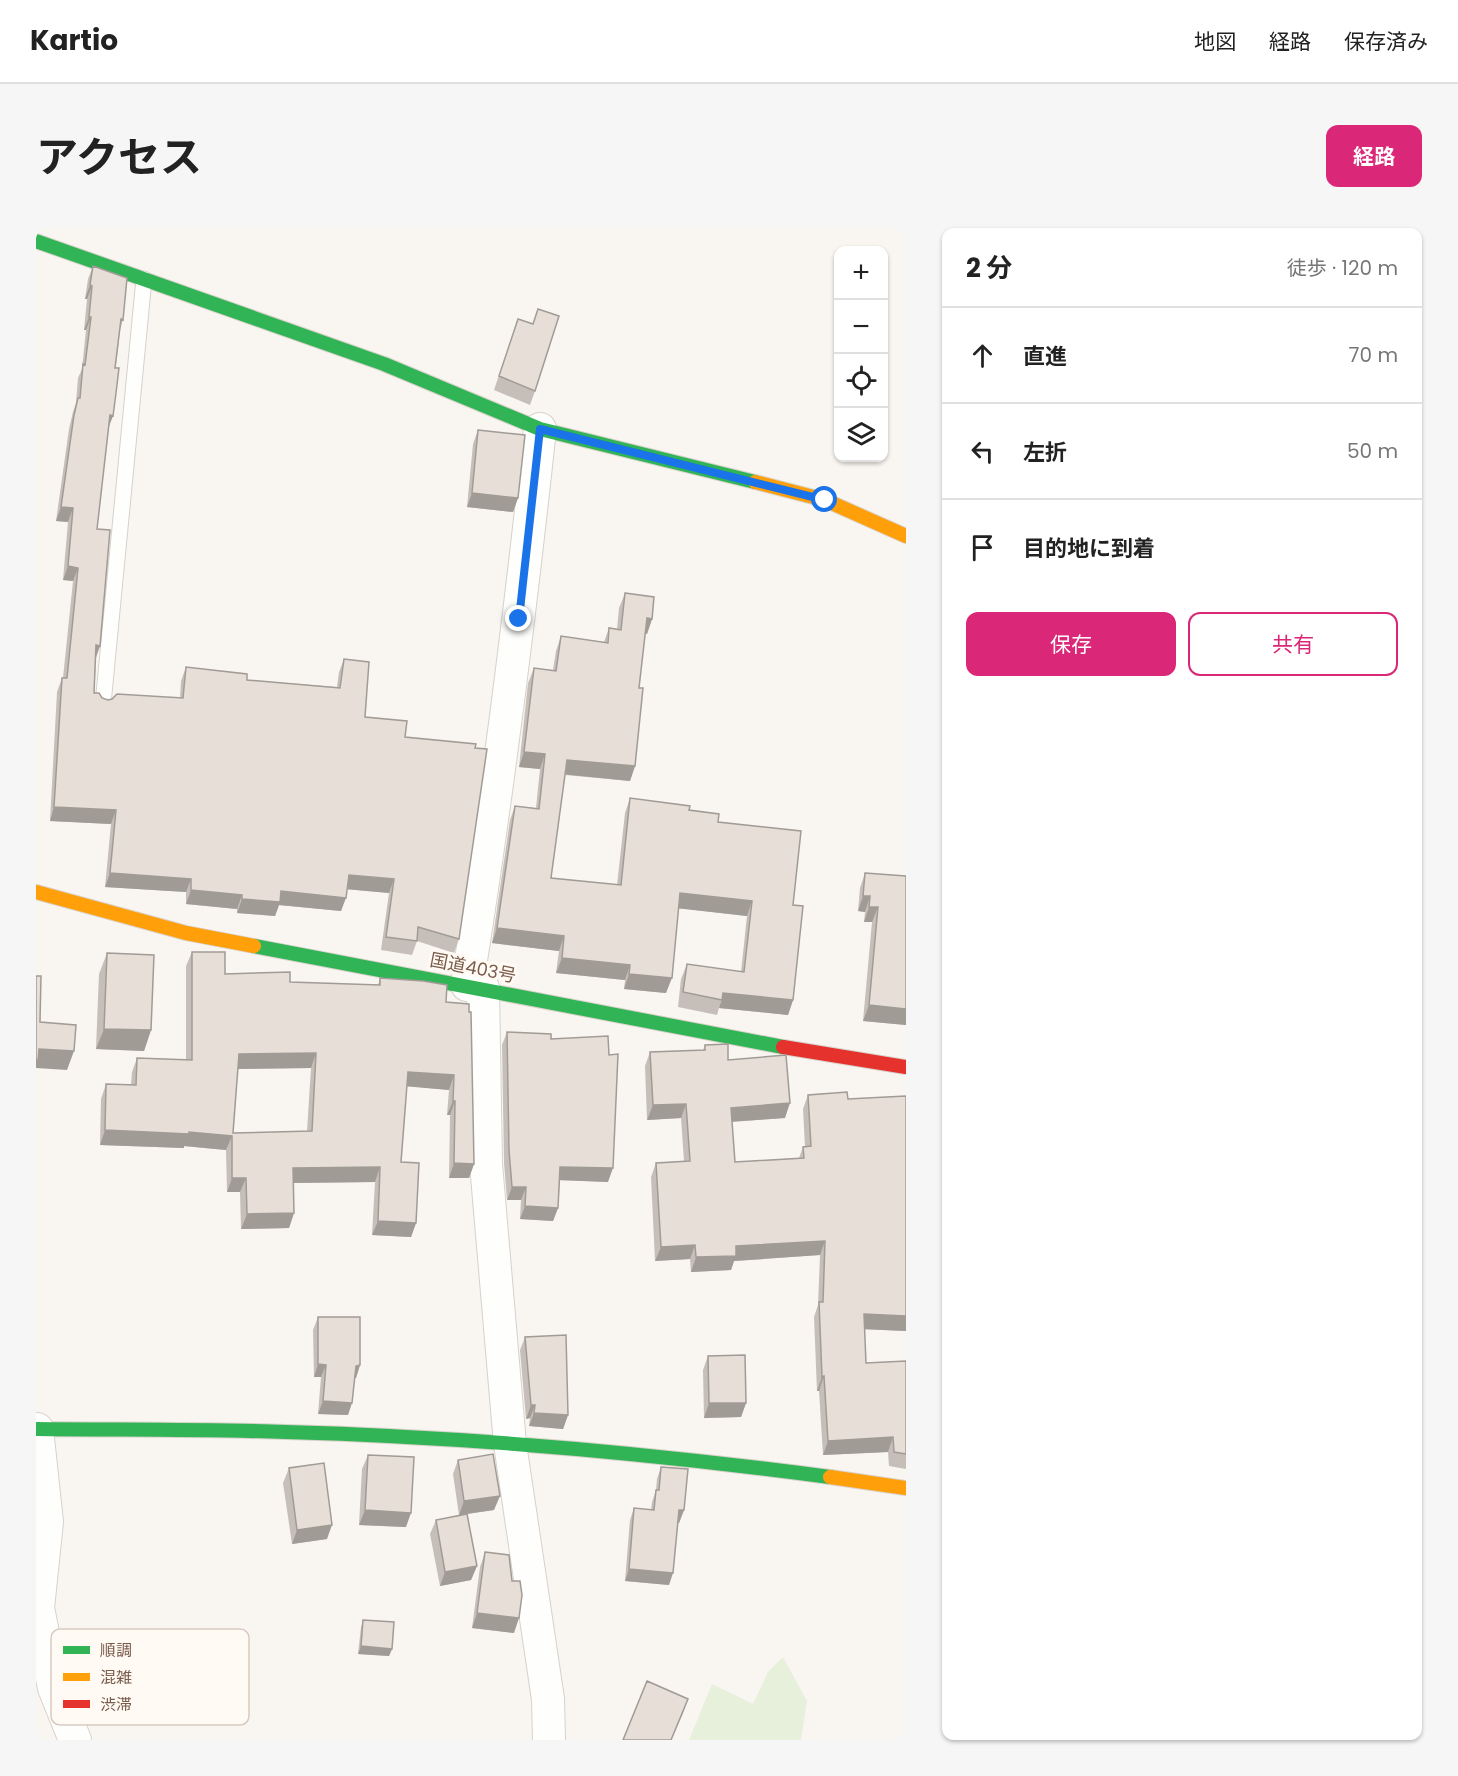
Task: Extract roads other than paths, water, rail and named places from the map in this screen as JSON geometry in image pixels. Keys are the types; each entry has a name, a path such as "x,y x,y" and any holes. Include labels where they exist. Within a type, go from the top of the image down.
{"main road":[{"path":"36,241 384,364 540,429 825,500 906,536"},
{"name":"国道403号","path":"36,892 186,933 475,986 800,1050 906,1068"},
{"path":"36,1429 321,1433 510,1444 683,1457 906,1488"}],"street":[{"path":"540,429 475,986 486,1164 510,1444 548,1699 549,1740"},
{"path":"36,1429 47,1522 38,1608 51,1673"},
{"path":"69,1725 75,1740"}],"lane":[{"path":"103,704 144,279"}]}
